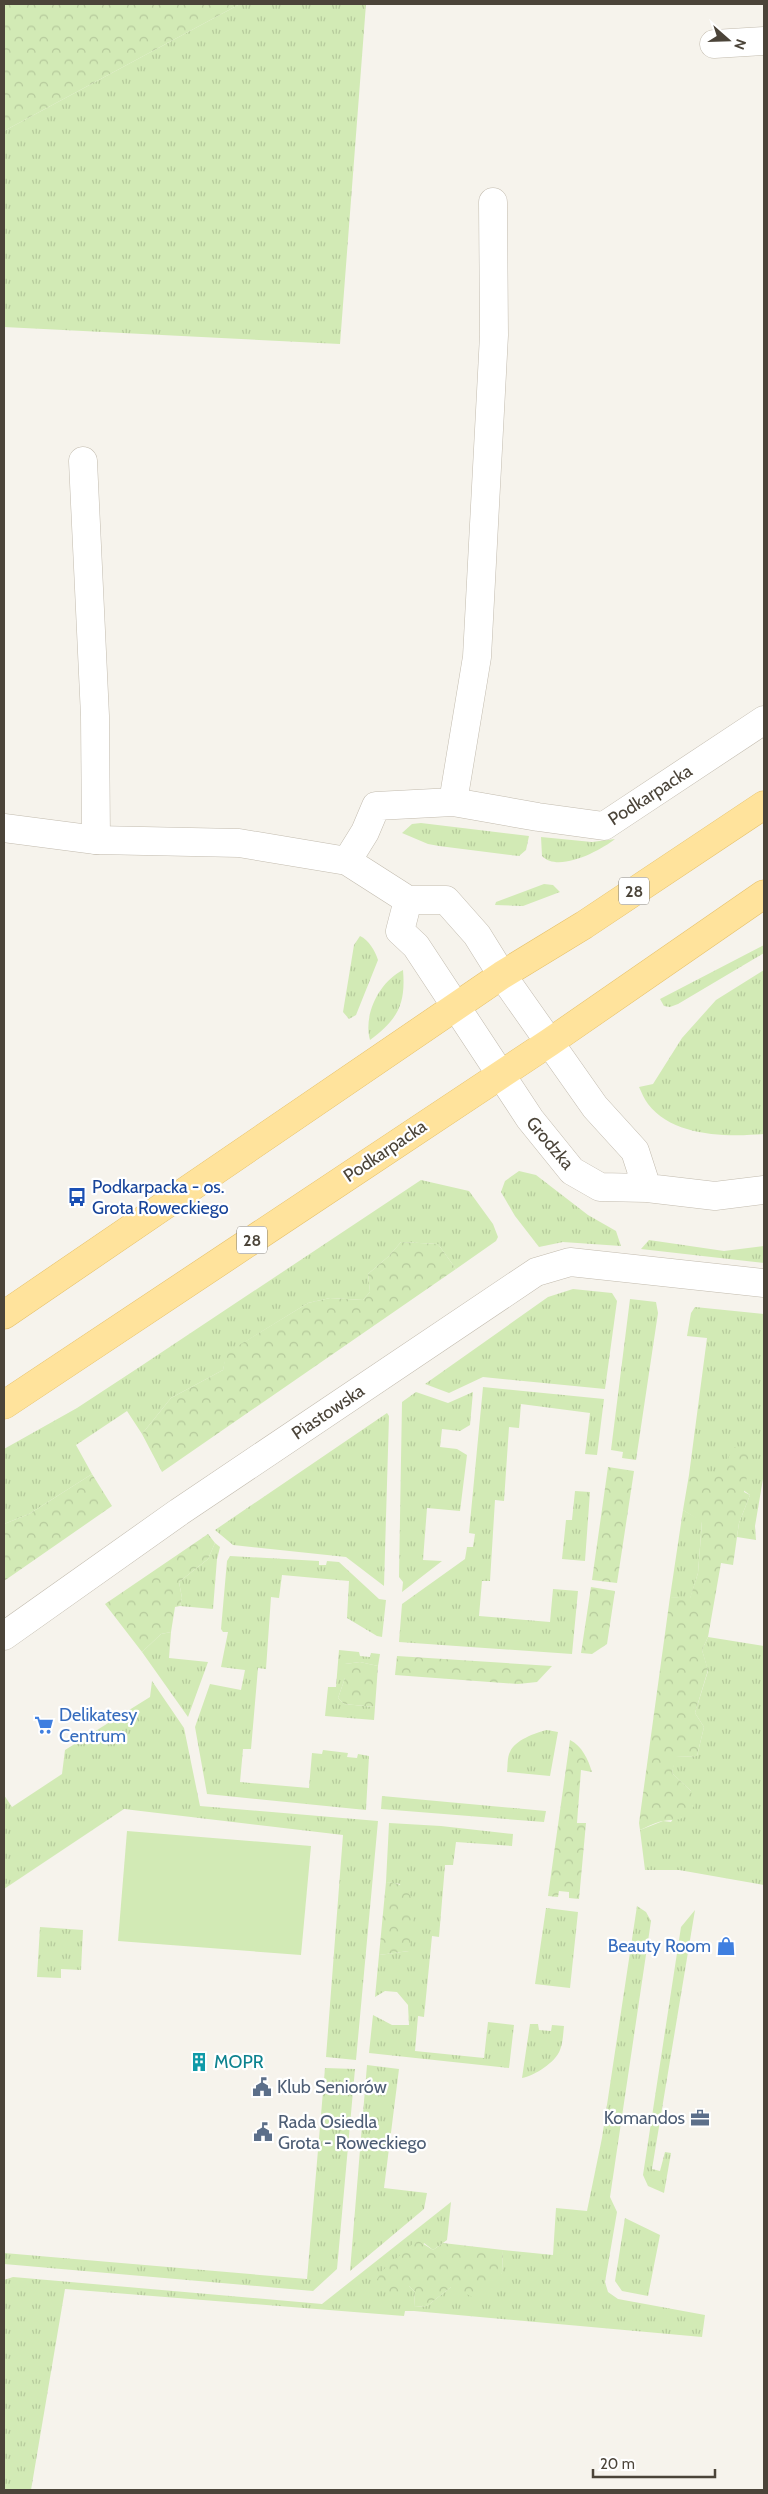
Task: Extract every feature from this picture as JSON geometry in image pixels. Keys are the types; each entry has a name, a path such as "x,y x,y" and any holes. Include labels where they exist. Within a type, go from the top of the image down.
{"main road":[{"name":"28","path":"4,1315 502,976 584,925 764,805"},
{"name":"Podkarpacka","path":"4,1405 550,1042 764,894"}],"street":[{"path":"714,44 764,41"},
{"path":"453,802 477,657 494,336 493,202"},
{"path":"83,462 95,716 96,840"},
{"name":"Podkarpacka","path":"347,861 365,832 376,806 453,802 604,826 764,720"},
{"path":"4,828 96,840 239,843 347,861 408,900 446,900 477,935 502,976 603,1118 635,1151 647,1188"},
{"name":"Grodzka","path":"408,900 400,931 416,946 546,1142 572,1171 600,1187 647,1188 715,1196 764,1190"},
{"name":"Piastowska","path":"4,1636 179,1512 536,1272 570,1262 764,1282"}],"green space":[{"path":"4,4 240,4 4,131"},
{"path":"240,4 366,4 340,344 4,327 4,131"},
{"path":"421,823 529,836 526,850 519,856 428,844 402,833 412,824"},
{"path":"541,837 592,842 615,839 590,854 558,862 549,861 542,856"},
{"path":"544,884 553,885 560,892 523,906 495,905 496,902"},
{"path":"360,936 371,946 378,960 356,1015 349,1019 343,1012 354,945"},
{"path":"764,945 764,953 678,1004 670,1007 664,1006 660,999"},
{"path":"403,970 403,993 398,1011 387,1026 370,1040 369,1020 375,1000 387,982"},
{"path":"764,970 764,1134 718,1135 686,1129 671,1123 659,1115 647,1102 639,1087 653,1084 682,1038 716,1000"},
{"path":"519,1171 536,1175 588,1215 616,1231 621,1246 563,1242 539,1247 515,1216 501,1192 505,1181"},
{"path":"421,1180 469,1191 493,1224 498,1237 496,1241 456,1269 438,1244 401,1242 389,1256 368,1274 370,1292 363,1300 330,1298 308,1303 227,1353 223,1370 171,1398 142,1434 127,1411 76,1445 92,1474 29,1514 4,1524 4,1449 77,1408"},
{"path":"649,1240 724,1251 764,1246 764,1263 641,1249"},
{"path":"401,1242 438,1244 456,1269 162,1472 142,1434 171,1398 223,1370 226,1353 308,1303 330,1298 363,1300 370,1292 368,1274 389,1256"},
{"path":"573,1289 612,1293 617,1301 605,1389 483,1377 449,1393 425,1384 548,1297"},
{"path":"630,1299 656,1302 658,1313 636,1460 622,1458 623,1452 611,1450"},
{"path":"695,1307 764,1314 764,1473 755,1526 756,1540 737,1537 739,1523 750,1495 723,1475 689,1475 707,1338 687,1336 691,1313"},
{"path":"483,1387 604,1399 597,1455 585,1454 590,1413 521,1404 519,1428 509,1427 504,1501 495,1500 490,1581 482,1581 479,1616 550,1622 553,1589 578,1591 572,1654 399,1642 402,1604 465,1559 467,1547 473,1547 475,1534 469,1533"},
{"path":"416,1392 448,1403 473,1392 470,1425 460,1431 442,1429 440,1447 457,1449 467,1455 460,1511 427,1508 423,1560 442,1561 402,1592 403,1582 399,1577 402,1402"},
{"path":"387,1413 389,1416 384,1586 346,1557 233,1545 215,1530"},
{"path":"732,1447 752,1450 744,1492 750,1495 739,1523 733,1565 721,1563 708,1637 702,1650 708,1670 695,1713 704,1727 697,1756 676,1757 672,1773 691,1791 694,1806 680,1819 654,1823 640,1830 639,1823 670,1597 690,1598 698,1573 702,1522 683,1510 689,1475 723,1475"},
{"path":"608,1467 634,1471 617,1583 592,1580"},
{"path":"92,1474 112,1506 4,1581 4,1524 29,1514"},
{"path":"575,1491 590,1492 585,1561 562,1559 566,1520 572,1520"},
{"path":"683,1510 702,1521 698,1573 690,1599 670,1597"},
{"path":"208,1534 215,1543 208,1559 179,1582 182,1598 180,1606 175,1607 171,1632 161,1634 142,1652 105,1604"},
{"path":"215,1543 220,1547 217,1559 213,1609 180,1606 182,1598 179,1582 208,1559"},
{"path":"230,1556 319,1561 319,1565 326,1565 327,1561 339,1562 379,1599 386,1600 382,1637 377,1636 347,1618 349,1581 282,1575 279,1598 271,1597 266,1669 258,1668 251,1749 243,1749 240,1782 309,1788 312,1753 322,1754 323,1750 348,1753 347,1757 357,1758 358,1754 369,1756 366,1810 207,1794 195,1727 210,1684 241,1690 245,1670 221,1667 228,1632 223,1632 221,1629 227,1561"},
{"path":"591,1587 615,1591 607,1644 592,1654 581,1653"},
{"path":"171,1632 169,1658 208,1662 188,1717 142,1652 161,1634"},
{"path":"708,1637 764,1646 764,1885 679,1870 645,1870 640,1830 663,1821 671,1822 691,1791 672,1773 675,1757 697,1756 704,1727 695,1713 708,1671 702,1650"},
{"path":"339,1650 359,1652 360,1656 370,1657 371,1653 380,1654 378,1666 360,1662 345,1664 345,1678 338,1698 344,1704 375,1707 374,1720 325,1716 328,1687 336,1687"},
{"path":"397,1656 552,1666 537,1682 518,1684 395,1675"},
{"path":"360,1662 378,1666 375,1707 344,1704 338,1698 345,1678 345,1664"},
{"path":"152,1681 184,1728 200,1806 378,1821 356,2060 326,2057 343,1835 124,1809 4,1889 4,1795 12,1807 62,1774 65,1750 150,1697"},
{"path":"547,1730 558,1732 550,1776 507,1772 508,1756 516,1744"},
{"path":"570,1740 584,1753 592,1772 581,1770 577,1823 586,1823 579,1899 569,1898 569,1892 559,1891 558,1897 548,1896"},
{"path":"382,1796 546,1811 544,1822 381,1809"},
{"path":"389,1823 441,1826 513,1834 512,1846 456,1842 453,1865 445,1865 439,1937 432,1936 424,2017 418,2016 415,2051 484,2058 488,2022 514,2025 509,2068 369,2053 373,2015 392,2025 409,2025 408,2005 397,1992 385,1991 375,1997 379,1955 409,1951 400,1884 386,1882"},
{"path":"127,1831 311,1846 301,1955 118,1941"},
{"path":"386,1882 398,1884 405,1889 413,1904 414,1914 409,1951 379,1955"},
{"path":"637,1906 646,1912 651,1921 610,2197 617,2212 605,2282 608,2292 618,2299 705,2315 702,2337 414,2311 405,2311 404,2316 65,2289 31,2490 4,2490 4,2280 13,2277 322,2304 451,2202 447,2240 433,2250 424,2243 409,2286 415,2292 414,2307 427,2306 451,2287 502,2273 503,2250 553,2255 556,2208 587,2211 602,2138"},
{"path":"546,1908 578,1912 570,1988 535,1984"},
{"path":"695,1910 652,2169 660,2171 665,2152 671,2153 664,2193 648,2186 643,2175 681,1927"},
{"path":"40,1927 83,1930 81,1970 61,1969 61,1978 37,1977"},
{"path":"530,2024 538,2024 539,2030 551,2031 552,2025 564,2026 562,2041 558,2055 549,2064 522,2078"},
{"path":"367,2065 399,2069 384,2188 427,2193 424,2209 350,2271"},
{"path":"325,2068 355,2069 337,2269 313,2291 4,2264 4,2253 307,2279"},
{"path":"625,2218 660,2235 648,2296 622,2291 615,2281"},
{"path":"417,2240 433,2250 443,2243 503,2250 502,2273 475,2298 451,2287 427,2306 414,2307 415,2292 409,2286 399,2294 377,2289 376,2281 382,2271"}],"place":[{"name":"Podkarpacka - os. Grota Roweckiego","path":"77,1197"},
{"name":"Delikatesy Centrum","path":"44,1725"},
{"name":"Beauty Room","path":"726,1946"},
{"name":"MOPR","path":"199,2062"},
{"name":"Klub Seniorów","path":"262,2087"},
{"name":"Komandos","path":"700,2118"},
{"name":"Rada Osiedla Grota - Roweckiego","path":"263,2132"}]}
